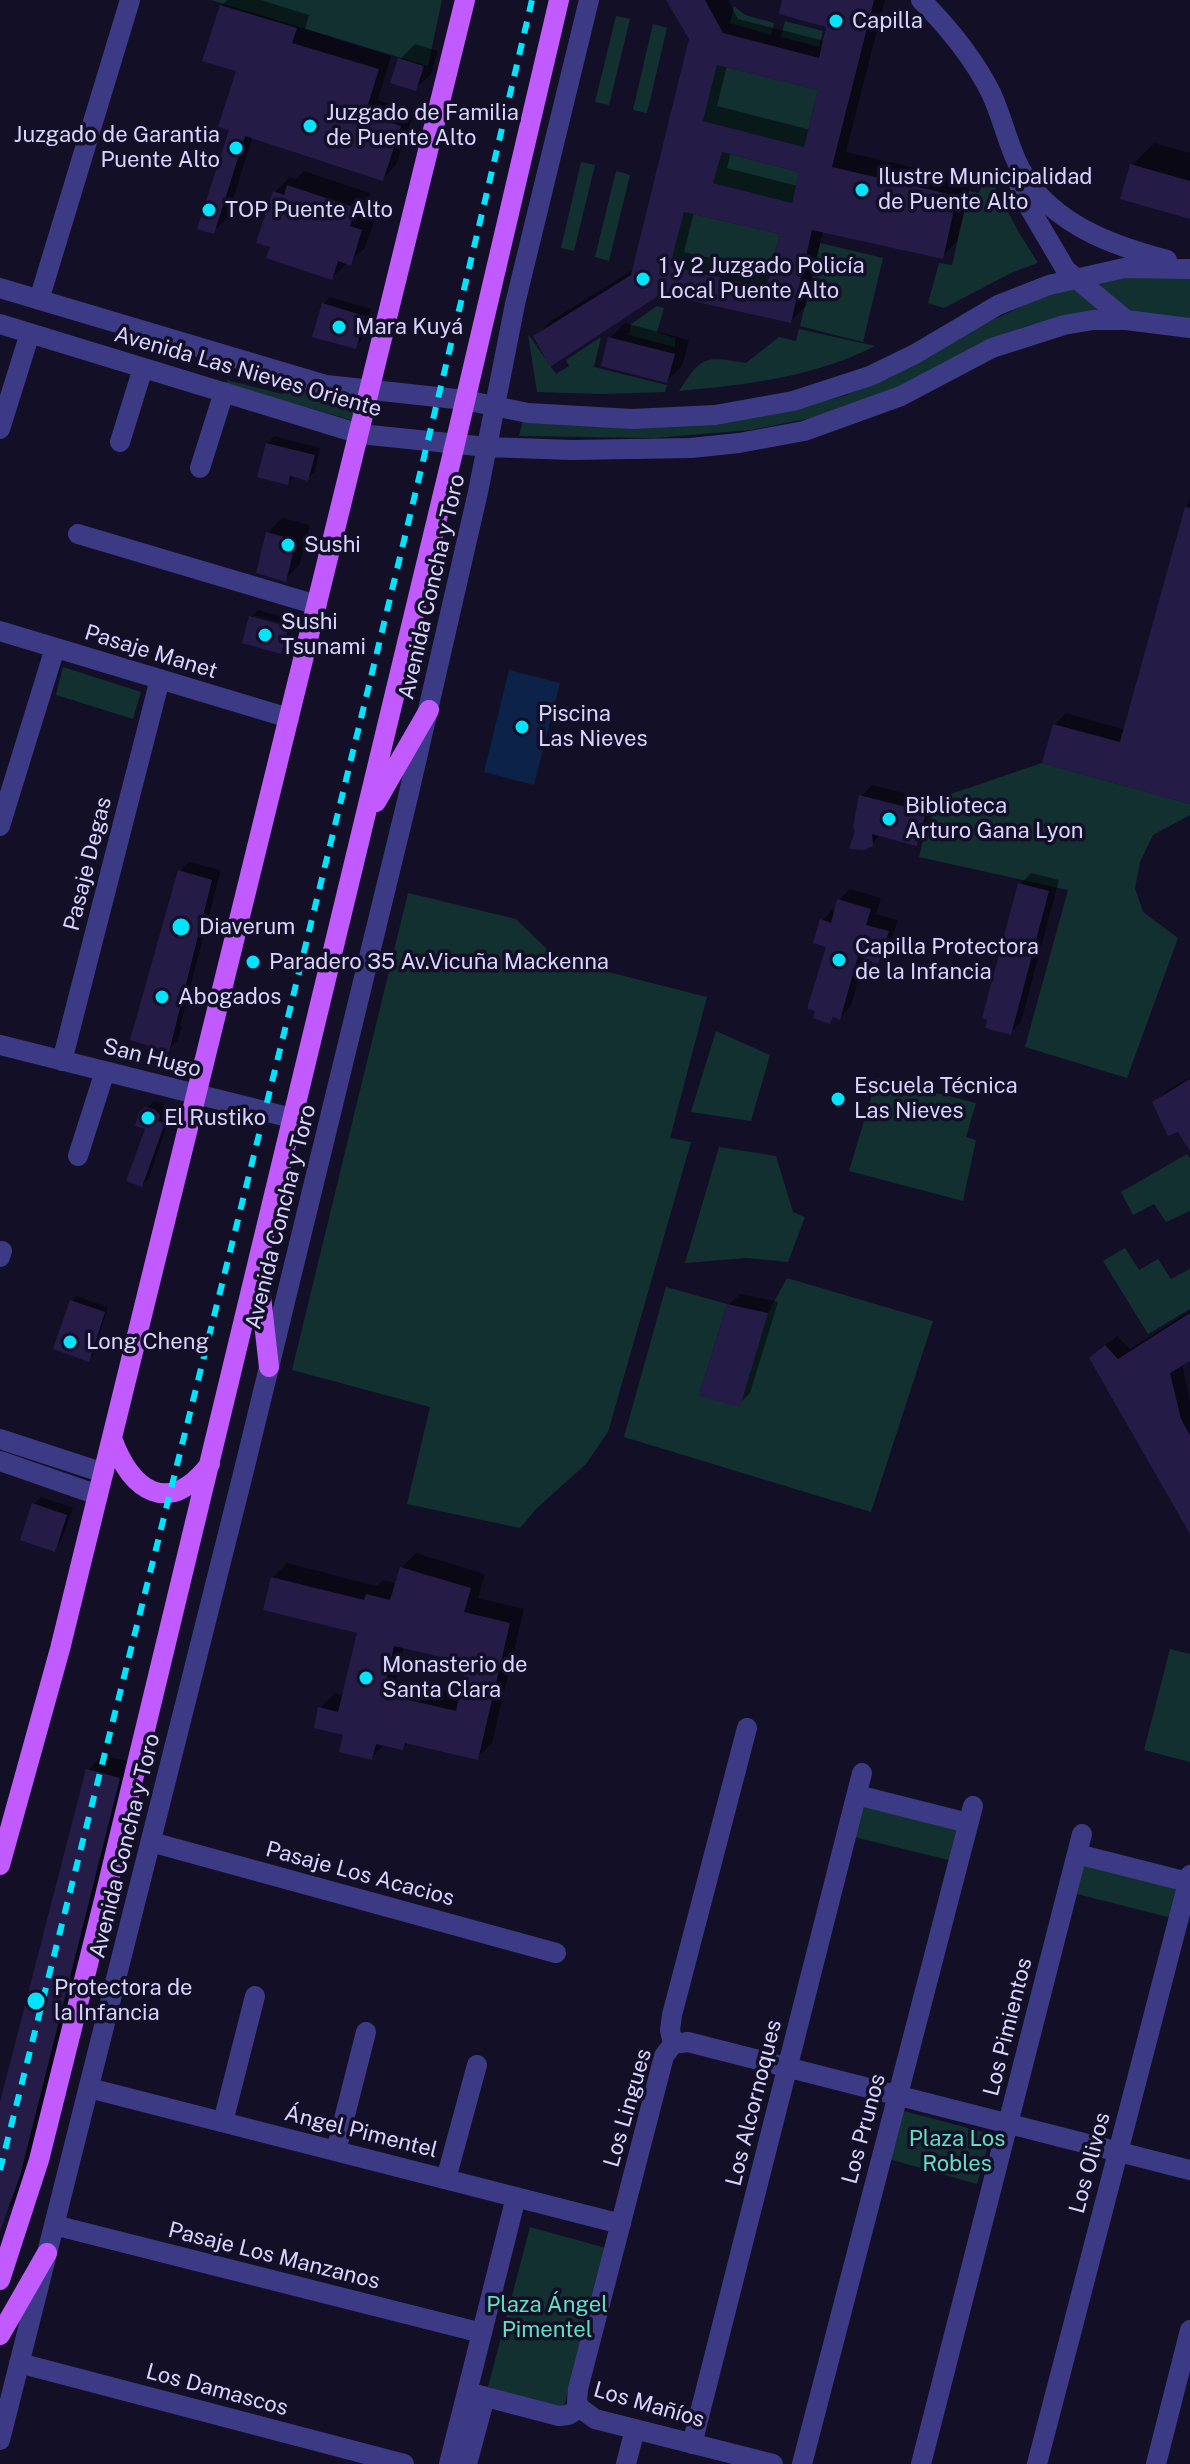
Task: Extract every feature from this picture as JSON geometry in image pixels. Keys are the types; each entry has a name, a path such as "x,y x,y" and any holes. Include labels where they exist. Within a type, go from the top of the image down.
{"main road":[{"path":"0,1865 60,1649 104,1473 465,0"},
{"name":"Avenida Concha y Toro","path":"0,2280 49,2123 364,823 559,0"},
{"path":"364,823 429,710"},
{"path":"257,1264 269,1367"},
{"path":"112,1438 131,1477 153,1491 177,1491 196,1479 210,1464"},
{"path":"0,2335 47,2253"}],"street":[{"path":"39,300 130,0"},
{"name":"Avenida Concha y Toro","path":"0,2440 269,1367 429,710 515,304 589,0"},
{"path":"921,0 952,33 979,71 991,94 1008,142 1033,188 1066,218 1088,231 1126,249 1190,268"},
{"path":"1008,142 1026,202 1059,259 1073,278 1126,320"},
{"name":"Avenida Las Nieves Oriente","path":"0,288 303,380 465,400 539,414 632,419 715,415 793,401 870,376 915,354 998,305 1073,278 1124,268 1190,268"},
{"name":"Avenida Las Nieves Oriente","path":"0,324 360,434 487,447 670,450 739,443 791,433 901,396 992,348 1064,325 1093,320 1126,320 1190,328"},
{"path":"0,429 30,333"},
{"path":"200,468 214,389 215,353"},
{"path":"120,442 143,368"},
{"path":"78,534 317,605"},
{"name":"Pasaje Manet","path":"0,631 289,718"},
{"path":"0,826 55,648"},
{"name":"Pasaje Degas","path":"62,1061 160,679"},
{"name":"San Hugo","path":"0,1045 292,1118"},
{"path":"78,1156 105,1071"},
{"path":"0,1439 104,1473"},
{"path":"0,1461 98,1495"},
{"name":"Los Lingues","path":"580,2408 578,2389 664,2056 673,2044 670,2030 672,2015 747,1728"},
{"name":"Los Alcornoques","path":"692,2444 862,1773"},
{"name":"Los Prunos","path":"802,2464 970,1814 857,1795"},
{"name":"Pasaje Los Acacios","path":"151,1842 556,1953"},
{"name":"Los Pimientos","path":"921,2464 1080,1844 1189,1879"},
{"name":"Los Olivos","path":"1037,2464 1189,1879"},
{"path":"223,2122 255,1996"},
{"path":"336,2151 366,2032"},
{"path":"673,2044 683,2041 1190,2170"},
{"path":"446,2179 477,2065"},
{"name":"Ángel Pimentel","path":"89,2088 621,2224"},
{"path":"467,2464 482,2333 516,2197"},
{"name":"Pasaje Los Manzanos","path":"54,2225 482,2333"},
{"path":"1156,2464 1190,2330"},
{"name":"Los Damascos","path":"19,2363 404,2464"},
{"path":"449,2464 476,2394"},
{"name":"Los Mañíos","path":"476,2394 559,2416 580,2408 589,2417 773,2464"},
{"path":"626,2464 635,2429"}],"green space":[{"path":"211,0 442,0 428,66"},
{"path":"734,6 745,15 774,23 771,35 730,23"},
{"path":"616,16 630,19 609,105 595,102"},
{"path":"785,21 823,31 819,47 781,37"},
{"path":"653,24 667,28 647,113 633,110"},
{"path":"717,65 818,90 804,147 703,121"},
{"path":"722,152 799,172 792,203 713,183"},
{"path":"581,162 595,165 574,251 561,248"},
{"path":"616,171 630,175 609,261 595,257"},
{"path":"987,172 1038,263 1013,272 944,308 928,303 939,263 952,265 969,191 979,193"},
{"path":"684,212 780,234 766,288 670,266"},
{"path":"820,243 883,258 863,342 800,326"},
{"path":"1120,277 1190,278 1190,321 1080,313 1030,325 1002,335 896,388 821,416 751,430 654,438 519,436 523,420 796,408 844,396 884,379 973,329 1038,299 1065,289"},
{"path":"657,306 664,308 657,332 675,338 675,347 629,335 631,324"},
{"path":"799,329 875,346 828,365 779,378 679,391 699,364 713,359 746,363 779,337 796,341"},
{"path":"528,334 556,374 569,366 566,360 601,337 594,367 667,385 665,392 537,392"},
{"path":"227,380 282,394 294,386 359,400 354,421 228,384"},
{"path":"63,667 141,692 133,719 56,695"},
{"path":"1042,763 1190,804 1190,815 1153,835 1140,862 1135,888 1143,912 1178,938 1127,1078 1025,1047 1068,890 919,857 933,800"},
{"path":"408,893 516,919 557,959 707,997 670,1138 691,1142 608,1432 586,1464 537,1508 520,1528 407,1504 430,1407 292,1370"},
{"path":"716,1031 770,1055 751,1121 691,1112"},
{"path":"877,1078 976,1103 966,1137 976,1140 963,1201 849,1171"},
{"path":"719,1147 776,1156 793,1212 805,1217 788,1262 746,1258 685,1263"},
{"path":"1187,1154 1190,1158 1190,1211 1166,1222 1154,1204 1133,1215 1121,1192"},
{"path":"1125,1248 1139,1270 1158,1259 1171,1279 1190,1269 1190,1309 1148,1334 1103,1261"},
{"path":"787,1278 933,1321 871,1512 624,1437 666,1287 727,1304 699,1396 768,1313"},
{"path":"1170,1649 1190,1654 1190,1762 1144,1750"},
{"path":"862,1806 957,1830 949,1860 854,1837"},
{"path":"1084,1864 1179,1888 1172,1918 1077,1894"},
{"name":"Plaza Los Robles","path":"900,2110 991,2134 977,2184 889,2159"},
{"name":"Plaza Ángel Pimentel","path":"530,2227 606,2248 564,2407 488,2387"}],"water":[{"name":"Piscina Las Nieves","path":"509,670 560,683 534,785 484,772"}],"building":[{"name":"Ilustre Municipalidad de Puente Alto","path":"666,0 705,0 723,33 819,58 826,27 779,14 782,0 874,0 832,167 957,196 943,259 812,230 791,323 661,294 550,367 533,336 631,275 689,39","holes":["717,65 818,90 804,147 703,121","722,152 799,172 792,203 713,183","684,212 780,234 766,288 670,266"]},
{"path":"220,5 297,28 292,43 379,69 365,114 401,126 383,181 245,136 214,234 197,229 229,130 218,127 236,71 202,61"},
{"path":"398,58 424,66 416,91 390,83"},
{"path":"1130,164 1190,181 1190,219 1120,199"},
{"path":"287,185 356,208 350,226 362,230 351,266 338,261 332,280 266,258 270,247 256,243 273,191 284,195"},
{"name":"Mara Kuyá","path":"322,303 365,316 356,349 312,337"},
{"path":"608,337 675,354 667,383 601,366"},
{"path":"266,443 315,455 308,481 290,476 288,485 257,477"},
{"path":"1185,507 1190,508 1190,804 1042,763 1053,724 1120,742"},
{"path":"266,532 296,540 286,582 256,573"},
{"name":"Sushi Tsunami","path":"249,616 289,627 281,654 242,643"},
{"name":"Biblioteca Arturo Gana Lyon","path":"859,795 926,812 917,846 872,834 873,846 864,850 849,849 855,831 853,827"},
{"path":"178,870 212,880 169,1052 130,1040"},
{"path":"1018,883 1049,891 1011,1035 985,1028 987,1020 982,1018"},
{"name":"Capilla Protectora de la Infancia","path":"837,899 871,909 866,925 889,931 878,964 858,956 840,1020 833,1017 830,1024 813,1018 815,1011 808,1009 808,1005 826,947 813,943 820,919 831,923"},
{"path":"1190,1079 1190,1151 1178,1132 1168,1136 1152,1102"},
{"path":"145,1107 154,1109 160,1115 158,1121 165,1123 142,1187 126,1181 145,1129 135,1126 139,1112"},
{"path":"70,1300 105,1312 89,1362 53,1349"},
{"path":"727,1304 768,1313 740,1407 699,1396"},
{"path":"1190,1313 1190,1361 1170,1373 1181,1419 1190,1435 1190,1534 1089,1358 1105,1345 1118,1359"},
{"path":"32,1503 67,1515 55,1552 20,1540"},
{"name":"Monasterio de Santa Clara","path":"400,1567 471,1588 464,1612 510,1623 478,1760 405,1743 403,1750 376,1744 372,1760 339,1752 343,1735 314,1728 318,1707 338,1712 357,1633 263,1610 271,1577 364,1600 366,1594 390,1600","holes":["394,1646 467,1663 456,1711 383,1694"]},
{"path":"86,1769 120,1778 20,2176 0,2231 0,2102"}],"railway":[{"path":"0,2170 204,1358 532,0"}],"place":[{"name":"Capilla","path":"836,21"},
{"name":"Juzgado de Familia de Puente Alto","path":"310,126"},
{"name":"Juzgado de Garantia Puente Alto","path":"236,148"},
{"name":"Ilustre Municipalidad de Puente Alto","path":"862,190"},
{"name":"TOP Puente Alto","path":"209,210"},
{"name":"1 y 2 Juzgado Policía Local Puente Alto","path":"643,279"},
{"name":"Mara Kuyá","path":"339,327"},
{"name":"Sushi","path":"288,545"},
{"name":"Sushi Tsunami","path":"265,635"},
{"name":"Piscina Las Nieves","path":"522,727"},
{"name":"Biblioteca Arturo Gana Lyon","path":"889,819"},
{"name":"Diaverum","path":"181,927"},
{"name":"Capilla Protectora de la Infancia","path":"839,960"},
{"name":"Paradero 35 Av.Vicuña Mackenna","path":"253,962"},
{"name":"Abogados","path":"162,997"},
{"name":"Escuela Técnica Las Nieves","path":"838,1099"},
{"name":"El Rustiko","path":"148,1118"},
{"name":"Long Cheng","path":"70,1342"},
{"name":"Monasterio de Santa Clara","path":"366,1678"},
{"name":"Protectora de la Infancia","path":"36,2001"}]}
